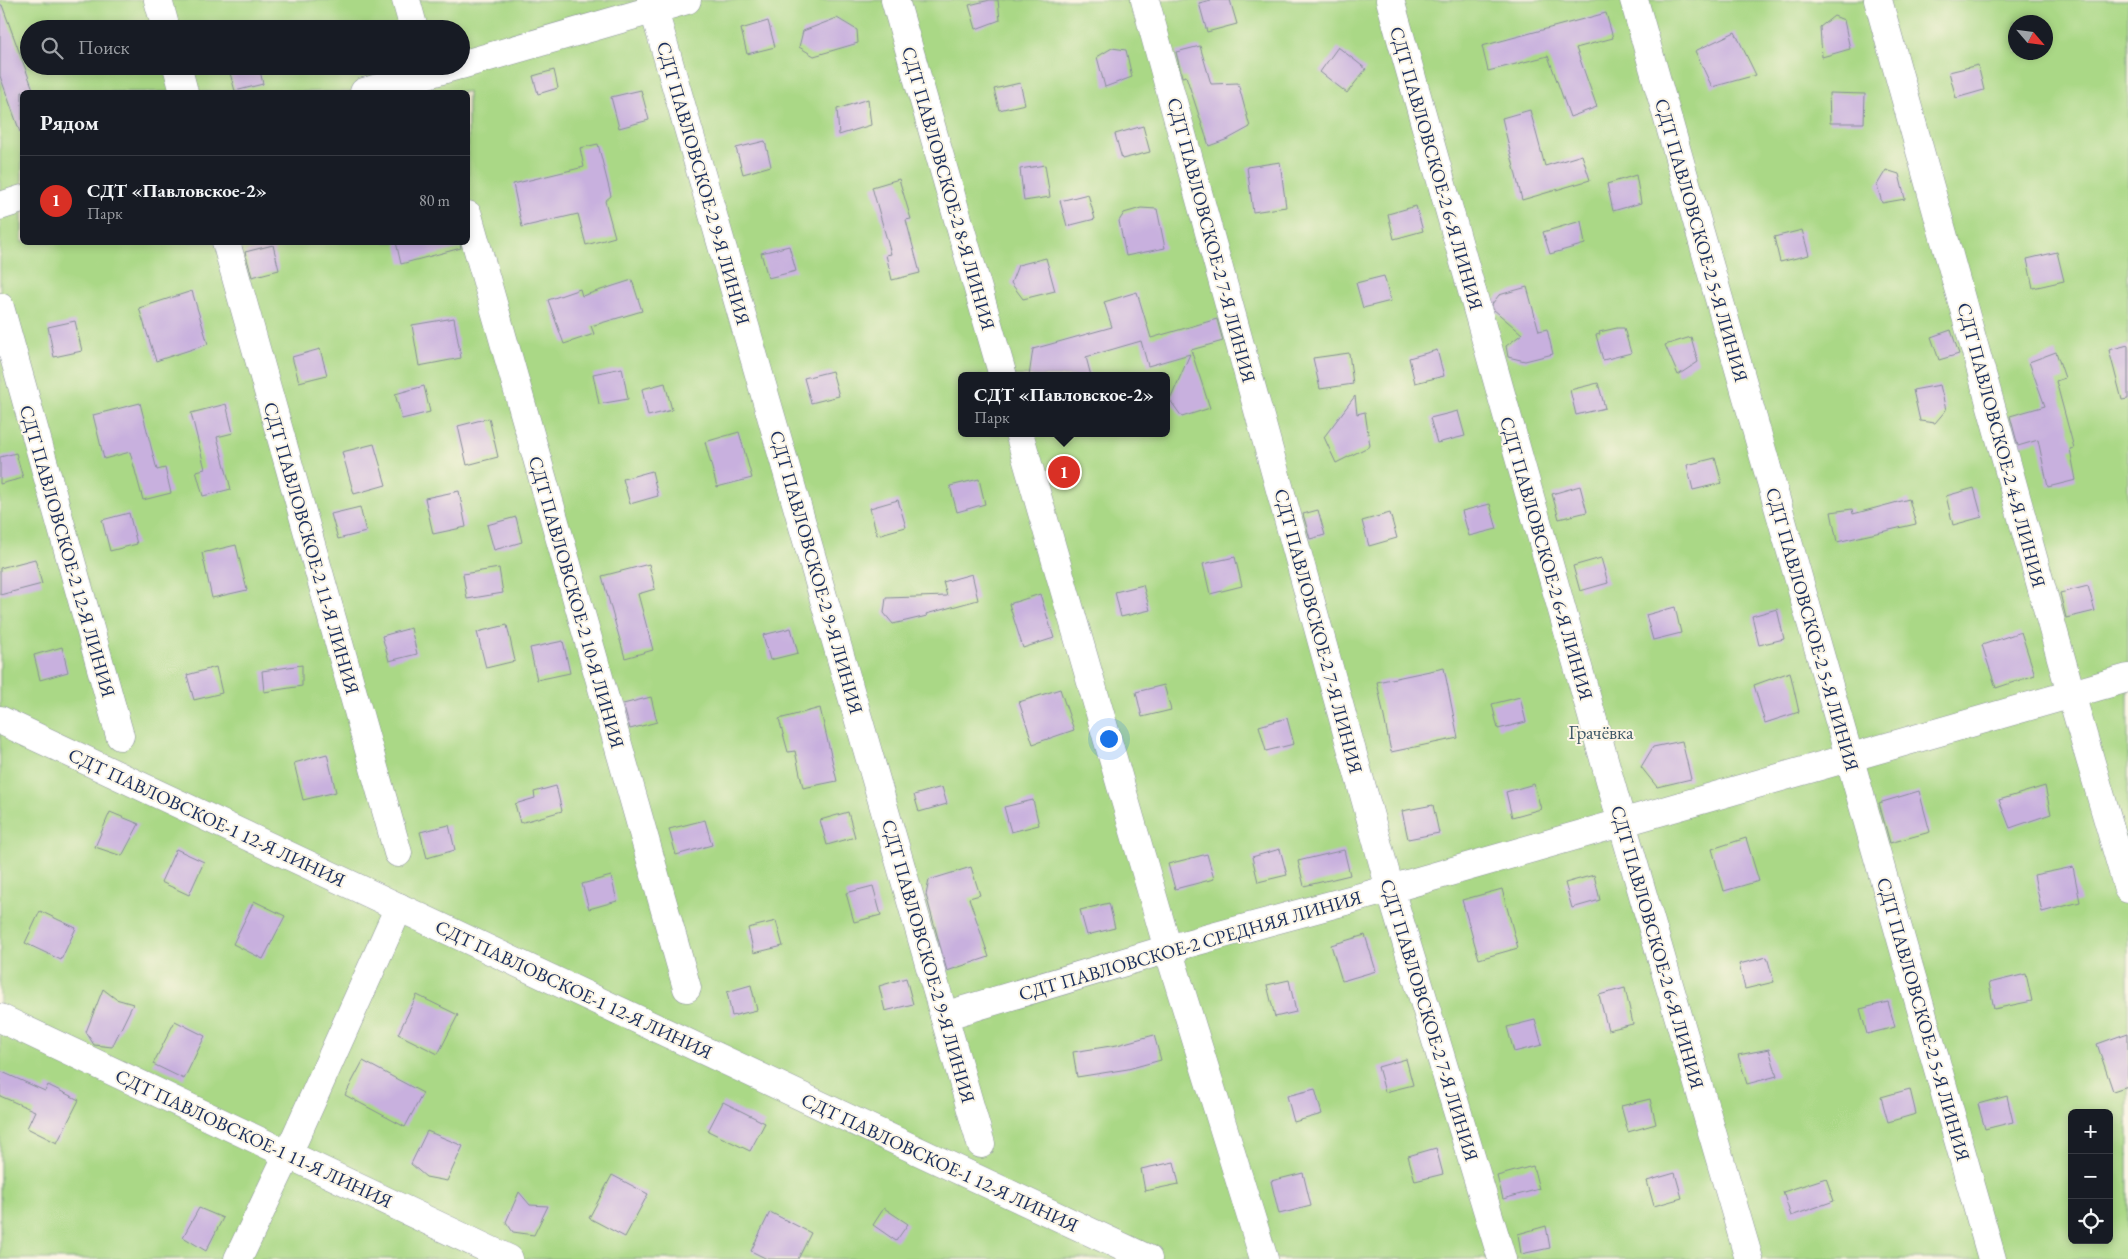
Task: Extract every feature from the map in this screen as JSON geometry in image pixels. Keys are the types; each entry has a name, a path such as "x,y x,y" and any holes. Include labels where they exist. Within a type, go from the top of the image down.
{"street":[{"path":"158,0 164,20"},
{"path":"406,0 412,20"},
{"path":"470,62 653,4 687,0"},
{"name":"СДТ ПАВЛОВСКОЕ-2 8-Я ЛИНИЯ","path":"895,0 1002,372"},
{"name":"СДТ ПАВЛОВСКОЕ-2 7-Я ЛИНИЯ","path":"1146,0 1390,889 1502,1259"},
{"name":"СДТ ПАВЛОВСКОЕ-2 6-Я ЛИНИЯ","path":"1390,0 1622,823 1749,1259"},
{"name":"СДТ ПАВЛОВСКОЕ-2 5-Я ЛИНИЯ","path":"1634,0 1992,1259"},
{"name":"СДТ ПАВЛОВСКОЕ-2 4-Я ЛИНИЯ","path":"1878,0 2071,694 2128,888"},
{"name":"СДТ ПАВЛОВСКОЕ-2 9-Я ЛИНИЯ","path":"653,4 981,1144"},
{"path":"179,75 183,90"},
{"path":"373,90 428,78"},
{"path":"0,206 20,200"},
{"name":"СДТ ПАВЛОВСКОЕ-2 10-Я ЛИНИЯ","path":"470,222 687,988"},
{"name":"СДТ ПАВЛОВСКОЕ-2 11-Я ЛИНИЯ","path":"227,245 398,853"},
{"name":"СДТ ПАВЛОВСКОЕ-2 12-Я ЛИНИЯ","path":"0,307 120,736"},
{"path":"1020,437 1168,949 1264,1259"},
{"name":"СДТ ПАВЛОВСКОЕ-2 СРЕДНЯЯ ЛИНИЯ","path":"944,1016 1168,949 1390,889 2128,678"},
{"name":"СДТ ПАВЛОВСКОЕ-1 12-Я ЛИНИЯ","path":"0,720 1148,1259"},
{"path":"238,1259 288,1154 399,907"},
{"name":"СДТ ПАВЛОВСКОЕ-1 11-Я ЛИНИЯ","path":"0,1018 509,1259"}],"green space":[{"name":"Грачёвка","path":"0,0 2128,0 2128,1259 0,1259"}],"building":[{"path":"998,0 1000,20 976,29 969,5"},
{"path":"1211,0 1230,0 1237,24 1207,32 1199,3"},
{"path":"0,5 2,5 20,54 20,75 28,75 33,90 20,90 20,132 0,76"},
{"path":"1606,13 1613,38 1576,48 1597,107 1570,117 1548,56 1488,71 1482,46"},
{"path":"1834,16 1844,20 1850,49 1822,57 1820,27"},
{"path":"837,18 857,30 858,43 814,56 799,47 803,31"},
{"path":"768,21 775,47 747,54 741,29"},
{"path":"1735,32 1756,75 1712,87 1695,51"},
{"path":"1200,46 1211,84 1238,83 1250,127 1228,139 1209,146 1186,76 1182,77 1176,52"},
{"path":"1338,47 1366,69 1347,93 1320,72"},
{"path":"1112,48 1126,50 1132,77 1105,87 1097,57"},
{"path":"1978,65 1984,90 1956,98 1949,72"},
{"path":"554,70 558,88 538,94 533,76"},
{"path":"231,75 261,75 263,84 235,90"},
{"path":"1020,83 1025,104 999,110 994,89"},
{"path":"641,90 649,120 619,128 611,97"},
{"path":"1829,93 1865,94 1864,123 1830,123"},
{"path":"868,99 871,125 839,135 837,109"},
{"path":"1530,110 1545,166 1582,155 1590,180 1522,200 1502,118"},
{"path":"1143,126 1150,152 1122,159 1115,134"},
{"path":"765,141 771,166 743,174 736,148"},
{"path":"598,144 611,196 605,201 615,237 586,245 578,214 522,227 513,184 584,167 580,148"},
{"path":"1280,162 1286,207 1253,212 1247,167"},
{"path":"1045,165 1050,197 1024,201 1020,169"},
{"path":"1886,170 1899,174 1905,199 1882,203 1877,185"},
{"path":"1636,175 1641,203 1613,211 1607,184"},
{"path":"899,179 911,219 906,220 920,273 892,280 886,255 891,254 872,187"},
{"path":"1088,194 1095,219 1067,226 1060,201"},
{"path":"1416,206 1423,231 1394,239 1388,214"},
{"path":"1141,208 1157,209 1165,248 1126,256 1119,221 1124,213"},
{"path":"1581,221 1585,244 1550,254 1543,232"},
{"path":"1802,230 1809,255 1780,262 1774,237"},
{"path":"273,245 279,270 252,277 245,252"},
{"path":"397,245 460,245 461,248 401,264"},
{"path":"789,246 796,271 768,278 761,253"},
{"path":"2057,252 2064,281 2033,288 2027,259"},
{"path":"1046,258 1055,291 1023,299 1011,283 1018,265"},
{"path":"1384,276 1391,301 1363,308 1356,283"},
{"path":"632,280 642,311 591,326 594,334 564,344 548,300 580,289 582,296"},
{"path":"1527,287 1539,331 1547,329 1553,354 1525,361 1508,357 1506,346 1522,334 1493,309 1492,304 1499,295"},
{"path":"192,291 208,344 156,361 139,308"},
{"path":"1137,292 1151,338 1217,319 1223,341 1191,350 1210,408 1182,417 1170,400 1190,354 1148,366 1141,341 1086,357 1090,372 1030,372 1033,349 1112,327 1104,302"},
{"path":"454,318 461,358 419,366 412,325"},
{"path":"75,321 82,351 54,357 48,327"},
{"path":"1624,328 1631,353 1603,360 1596,335 1600,334 1599,332"},
{"path":"1951,330 1959,354 1939,360 1931,337"},
{"path":"1691,337 1698,362 1678,375 1665,345"},
{"path":"2128,345 2128,399 2122,400 2109,350"},
{"path":"320,349 327,375 299,382 292,357"},
{"path":"1437,350 1444,376 1415,383 1409,358"},
{"path":"2056,352 2065,378 2056,381 2074,448 2070,449 2076,480 2048,487 2038,440 2018,446 2010,416 2045,406 2029,362"},
{"path":"1349,353 1353,384 1320,389 1313,358"},
{"path":"622,368 628,399 599,404 593,374"},
{"path":"832,371 839,396 811,403 804,378"},
{"path":"665,383 672,410 648,416 642,389"},
{"path":"1598,383 1605,408 1576,415 1570,390"},
{"path":"1940,385 1946,410 1935,423 1920,421 1913,390"},
{"path":"424,386 430,412 402,419 395,394"},
{"path":"1355,396 1357,414 1365,412 1370,446 1336,463 1324,437"},
{"path":"140,403 157,470 165,468 171,493 143,500 130,452 104,459 93,415"},
{"path":"226,404 233,433 217,437 231,489 203,496 196,471 205,469 191,413"},
{"path":"1458,411 1465,436 1437,443 1430,418"},
{"path":"489,418 498,457 467,465 458,426"},
{"path":"739,432 752,478 717,487 705,442"},
{"path":"374,444 386,485 354,494 342,452"},
{"path":"16,453 23,478 0,484 0,457"},
{"path":"1715,458 1722,483 1693,490 1687,465"},
{"path":"652,471 658,496 630,504 623,479"},
{"path":"979,479 985,504 957,512 950,486"},
{"path":"1580,486 1587,512 1559,519 1552,494"},
{"path":"1974,488 1982,517 1953,525 1946,496"},
{"path":"459,491 466,527 433,534 425,498"},
{"path":"1909,499 1916,524 1837,542 1831,512 1852,509 1853,514"},
{"path":"898,500 906,527 877,535 870,508"},
{"path":"1490,504 1497,529 1469,536 1462,511"},
{"path":"360,507 366,532 338,539 331,514"},
{"path":"1318,510 1325,535 1310,539 1303,514"},
{"path":"129,513 137,544 110,551 102,520"},
{"path":"1390,513 1397,538 1369,546 1362,521"},
{"path":"516,517 522,542 494,550 487,525"},
{"path":"236,545 247,590 212,598 202,553"},
{"path":"1235,557 1242,586 1210,594 1203,564"},
{"path":"1601,558 1608,583 1580,591 1573,566"},
{"path":"35,559 42,584 0,595 0,568"},
{"path":"649,564 655,589 638,594 653,650 625,658 602,576"},
{"path":"499,568 503,593 467,599 463,574"},
{"path":"972,574 978,600 926,614 927,616 893,624 884,613 886,598 947,596 943,582"},
{"path":"1143,585 1150,610 1121,617 1115,592"},
{"path":"2088,586 2095,611 2066,618 2060,593"},
{"path":"1040,594 1054,638 1023,648 1009,604"},
{"path":"1675,607 1681,633 1653,640 1646,615"},
{"path":"1777,609 1784,639 1759,645 1752,616"},
{"path":"507,625 515,661 486,668 477,632"},
{"path":"411,628 417,654 389,661 382,636"},
{"path":"791,628 798,653 770,660 763,635"},
{"path":"2021,632 2035,675 1996,688 1982,645"},
{"path":"563,641 570,673 537,680 530,648"},
{"path":"62,647 68,672 40,680 34,655"},
{"path":"302,665 302,686 264,692 262,671"},
{"path":"216,667 222,693 194,700 187,675"},
{"path":"1444,668 1458,738 1391,752 1377,682"},
{"path":"1790,672 1799,712 1765,723 1754,685"},
{"path":"1164,685 1171,710 1142,717 1136,692"},
{"path":"1060,689 1074,730 1033,744 1019,702"},
{"path":"651,697 657,722 630,729 623,704"},
{"path":"1520,697 1526,722 1498,729 1492,704"},
{"path":"820,708 837,781 803,788 795,751 788,752 779,719"},
{"path":"1287,718 1294,744 1266,751 1259,726"},
{"path":"1682,741 1691,779 1657,787 1641,767 1653,747"},
{"path":"327,754 336,792 303,800 294,763"},
{"path":"1534,784 1541,809 1512,817 1506,792"},
{"path":"556,786 562,811 520,823 515,804 535,798 534,792"},
{"path":"2045,786 2051,814 2010,828 1999,800"},
{"path":"942,787 947,804 919,812 914,795"},
{"path":"1919,791 1930,832 1890,843 1879,803"},
{"path":"1033,800 1039,825 1011,832 1004,807"},
{"path":"1433,805 1439,833 1408,839 1402,811"},
{"path":"110,812 139,824 122,856 95,847"},
{"path":"848,812 855,837 827,845 820,820"},
{"path":"705,820 712,845 676,855 669,829"},
{"path":"449,825 455,850 427,858 420,832"},
{"path":"1746,838 1759,881 1724,891 1712,849"},
{"path":"176,849 204,862 189,895 161,882"},
{"path":"1280,849 1287,875 1258,882 1252,857"},
{"path":"1344,850 1350,875 1304,886 1298,861"},
{"path":"1207,854 1214,879 1175,889 1168,864"},
{"path":"971,867 980,895 969,898 989,957 947,971 926,895 929,880"},
{"path":"2073,867 2080,902 2042,912 2034,875"},
{"path":"1594,875 1600,900 1572,908 1565,883"},
{"path":"611,876 617,901 589,909 582,884"},
{"path":"873,886 881,915 854,922 846,893"},
{"path":"1502,889 1518,948 1479,959 1462,900"},
{"path":"254,901 285,916 263,959 233,944"},
{"path":"1109,903 1115,928 1087,935 1080,910"},
{"path":"40,911 76,928 61,960 25,943"},
{"path":"776,921 783,946 754,953 748,928"},
{"path":"1365,935 1376,971 1342,981 1331,945"},
{"path":"1767,957 1774,982 1745,989 1739,964"},
{"path":"2026,974 2032,1001 1994,1009 1989,983"},
{"path":"906,978 913,1004 885,1011 879,986"},
{"path":"1289,980 1296,1012 1275,1017 1267,985"},
{"path":"751,985 757,1010 732,1016 727,992"},
{"path":"1625,988 1633,1024 1608,1030 1599,995"},
{"path":"103,989 116,999 133,1004 112,1047 94,1045 86,1032"},
{"path":"417,995 458,1015 438,1054 398,1034"},
{"path":"1888,1002 1895,1027 1867,1034 1860,1009"},
{"path":"1535,1020 1542,1045 1514,1052 1507,1027"},
{"path":"175,1021 205,1036 184,1079 153,1064"},
{"path":"2128,1033 2128,1086 2113,1091 2097,1044"},
{"path":"1154,1035 1161,1060 1128,1069 1077,1077 1073,1052 1117,1045"},
{"path":"1769,1049 1777,1076 1747,1084 1738,1055"},
{"path":"1406,1059 1413,1085 1385,1092 1378,1067"},
{"path":"363,1061 423,1093 405,1127 345,1095"},
{"path":"0,1071 45,1091 48,1085 79,1100 57,1143 27,1128 35,1111 0,1096"},
{"path":"1315,1089 1322,1114 1294,1122 1287,1096"},
{"path":"1910,1089 1916,1114 1888,1122 1881,1097"},
{"path":"2007,1096 2013,1122 1985,1129 1978,1104"},
{"path":"1650,1099 1656,1124 1628,1132 1621,1106"},
{"path":"723,1102 765,1123 750,1151 708,1131"},
{"path":"427,1131 463,1146 447,1181 426,1177 411,1164"},
{"path":"1436,1148 1443,1174 1415,1181 1408,1156"},
{"path":"1174,1162 1179,1184 1145,1191 1141,1169"},
{"path":"1533,1166 1539,1189 1503,1199 1497,1176"},
{"path":"1303,1173 1311,1206 1279,1214 1271,1181"},
{"path":"1675,1173 1682,1198 1654,1206 1647,1181"},
{"path":"612,1175 648,1194 625,1237 589,1218"},
{"path":"1826,1178 1834,1201 1791,1216 1783,1192"},
{"path":"519,1192 530,1205 548,1206 534,1235 513,1232 506,1222"},
{"path":"199,1208 223,1218 206,1251 183,1237"},
{"path":"884,1208 908,1224 896,1241 873,1225"},
{"path":"770,1212 811,1233 798,1259 767,1259 751,1251"},
{"path":"1546,1226 1550,1248 1521,1254 1518,1234"}],"place":[{"name":"СДТ «Павловское-2»","path":"1064,472"}]}
